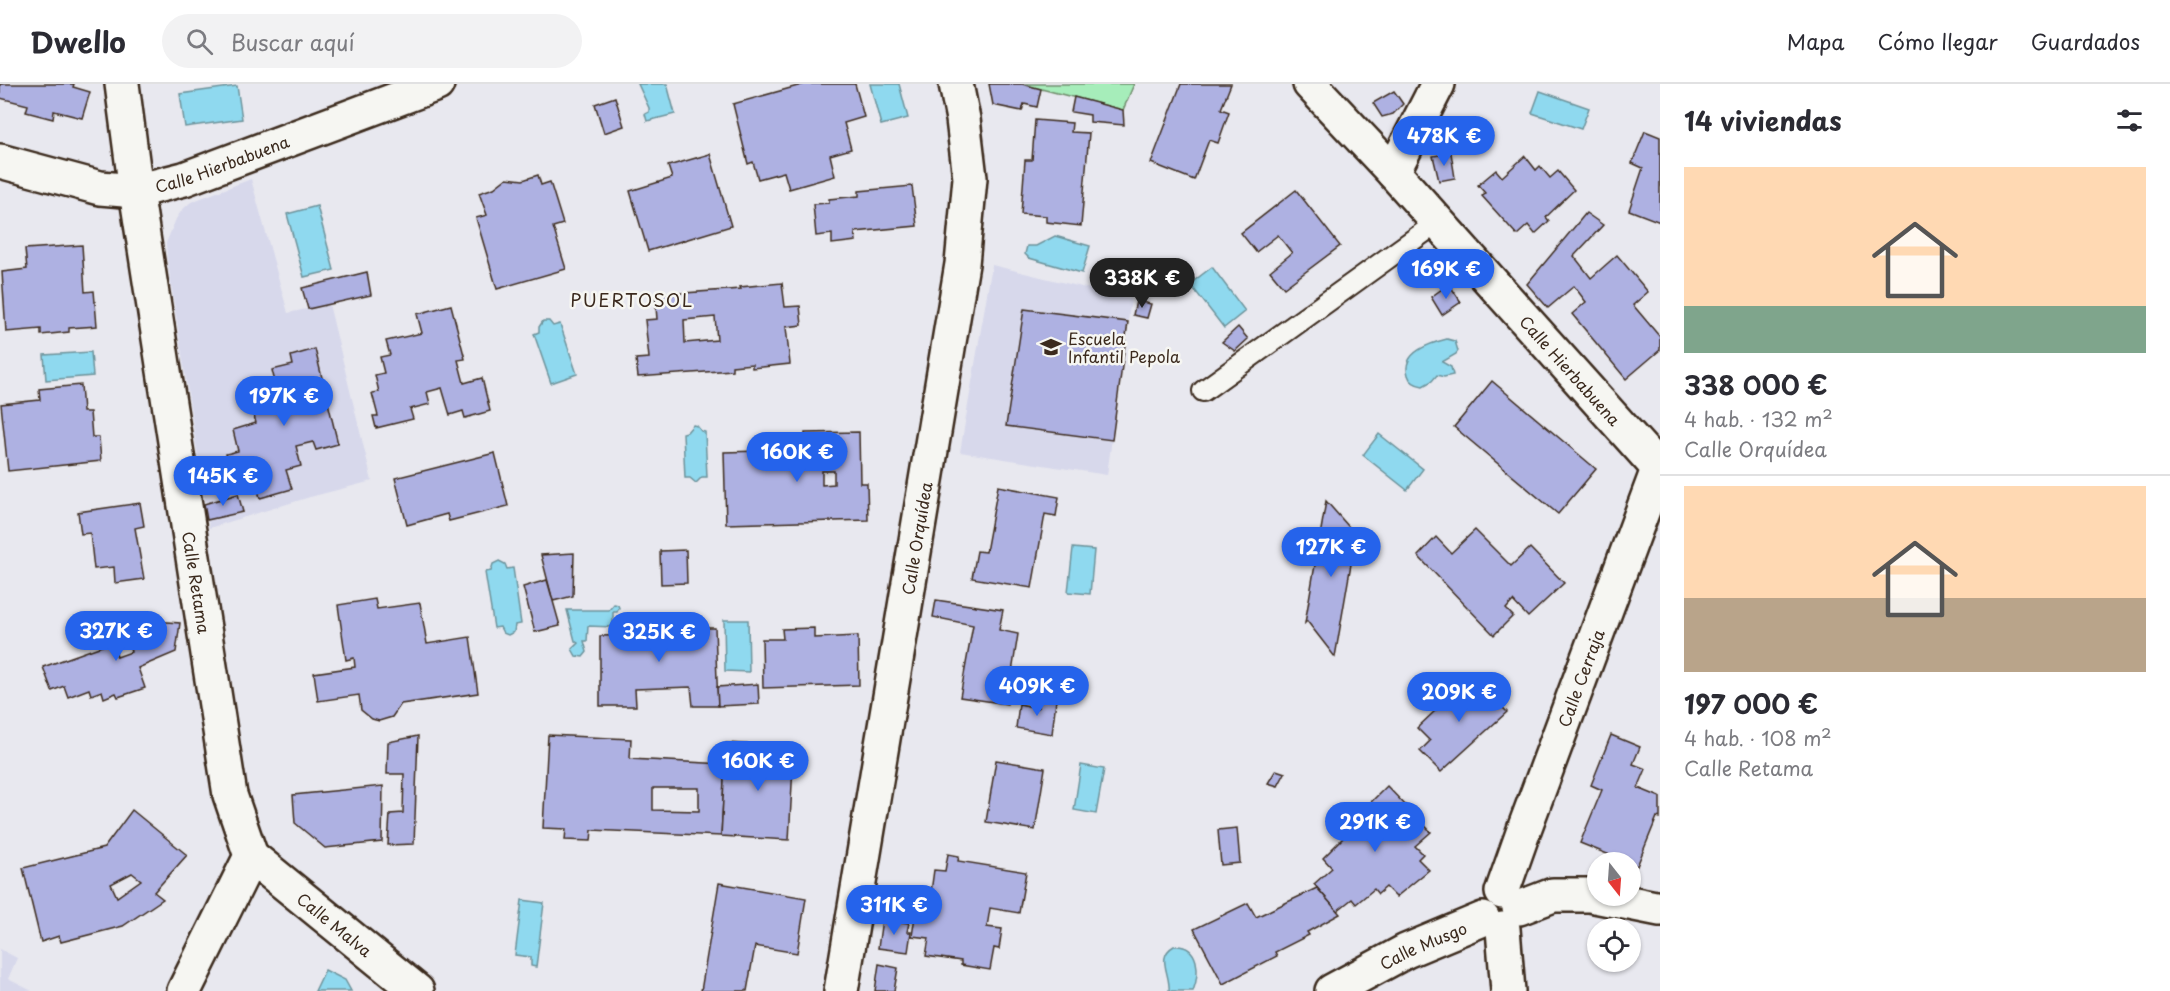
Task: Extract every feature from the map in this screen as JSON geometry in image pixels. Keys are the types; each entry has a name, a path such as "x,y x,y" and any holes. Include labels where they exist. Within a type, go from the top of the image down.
{"street":[{"name":"Calle Retama","path":"122,84 136,191 230,795 251,856"},
{"name":"Calle Hierbabuena","path":"0,161 100,188 136,191 184,180 437,84"},
{"name":"Calle Orquídea","path":"841,991 962,264 970,178 956,84"},
{"name":"Calle Hierbabuena","path":"1310,84 1393,172 1660,467"},
{"path":"1393,172 1438,84"},
{"name":"Calle Cerraja","path":"1508,991 1502,912 1529,816 1660,467"},
{"path":"184,991 251,856"},
{"name":"Calle Malva","path":"251,856 417,991"},
{"name":"Calle Musgo","path":"1332,991 1406,951 1502,912 1553,895 1590,895 1660,909"}],"lane":[{"path":"1203,392 1438,222"}],"shaded area":[{"path":"251,179 288,313 329,304 372,481 310,497 209,528 166,243 176,219 191,202"},
{"name":"Escuela Infantil Pepola","path":"992,265 1131,299 1107,475 960,452"},
{"path":"0,949 17,958 8,979 32,991 0,991"}],"green space":[{"path":"1022,84 1134,84 1123,110"}],"water":[{"path":"638,84 667,84 675,114 647,121 645,114 649,112 649,108"},
{"path":"870,84 899,84 908,118 881,125"},
{"path":"237,86 242,119 185,127 180,94"},
{"path":"1540,91 1589,108 1581,129 1532,113"},
{"path":"317,206 334,270 304,277 287,214"},
{"path":"1055,236 1090,246 1082,273 1029,258 1025,254 1027,246 1036,246"},
{"path":"1212,267 1245,311 1224,328 1190,284"},
{"path":"543,321 549,321 553,326 560,324 577,374 551,383 534,334 539,332"},
{"path":"1447,339 1455,341 1458,351 1442,362 1451,367 1453,375 1444,377 1437,375 1423,386 1412,381 1407,367 1413,355 1426,346"},
{"path":"91,352 93,376 46,380 44,355"},
{"path":"693,425 705,432 707,477 702,477 696,483 690,478 685,478 683,433"},
{"path":"1379,434 1423,469 1407,490 1363,455"},
{"path":"1073,548 1094,550 1090,594 1068,592"},
{"path":"499,561 505,564 507,569 513,568 521,624 515,625 514,632 508,635 503,633 500,627 494,628 485,572 491,571 493,564"},
{"path":"614,604 619,608 617,612 613,612 613,627 588,626 587,641 584,641 587,652 583,657 576,656 572,649 578,643 575,641 567,610 609,610"},
{"path":"724,620 748,620 749,672 725,671"},
{"path":"1081,765 1104,769 1096,814 1074,810"},
{"path":"522,900 544,903 536,967 531,966 531,957 515,955"},
{"path":"1174,946 1189,950 1196,961 1197,976 1193,991 1169,991 1165,955"},
{"path":"325,970 345,980 351,991 315,991"}],"building":[{"path":"0,84 74,84 73,87 90,92 82,118 54,111 53,119 26,112 28,105 0,98"},
{"path":"805,84 855,84 864,117 844,123 851,149 830,155 835,176 789,189 784,172 758,179 753,162 748,164 733,104"},
{"path":"989,84 1022,84 1041,89 1037,107 1024,104 1022,111 993,105"},
{"path":"1181,84 1231,84 1221,109 1229,112 1218,143 1209,140 1194,180 1151,163"},
{"path":"1394,91 1403,104 1393,114 1382,117 1373,103"},
{"path":"615,97 624,126 604,133 595,104"},
{"path":"1074,97 1123,110 1124,125 1090,122 1090,115 1071,112"},
{"path":"1035,120 1072,123 1071,132 1089,133 1081,226 1046,222 1046,216 1021,214 1025,160 1032,160"},
{"path":"1645,131 1660,137 1660,222 1629,210 1643,168 1632,163"},
{"path":"1451,153 1455,178 1439,181 1433,156"},
{"path":"710,154 731,226 648,251 630,191 672,178 668,166"},
{"path":"1525,156 1536,170 1540,166 1550,178 1558,171 1574,190 1546,217 1549,221 1535,234 1528,225 1517,235 1482,196 1485,193 1478,185 1496,170 1502,177"},
{"path":"538,175 541,185 550,182 563,224 553,227 566,269 497,289 476,218 487,215 479,193 494,188 507,178 523,180"},
{"path":"912,186 917,226 855,232 856,241 832,244 832,234 816,236 813,204 829,203 829,199 859,196 859,191"},
{"path":"1296,190 1340,246 1284,288 1270,271 1292,253 1278,235 1256,252 1241,233"},
{"path":"1586,213 1603,225 1574,256 1591,278 1617,255 1648,292 1633,305 1660,337 1660,350 1626,379 1572,314 1586,302 1574,286 1548,308 1527,284"},
{"path":"82,245 85,292 94,291 97,326 69,328 69,332 41,335 41,329 6,332 2,272 27,269 25,249"},
{"path":"367,272 371,295 308,309 302,288"},
{"path":"782,283 785,307 800,306 802,325 786,327 790,364 752,368 752,364 732,366 732,370 638,377 636,359 649,358 645,320 657,319 655,295 741,289 740,287","holes":["715,317 717,340 685,343 684,320"]},
{"path":"1449,284 1461,302 1442,315 1431,297"},
{"path":"1136,301 1151,304 1147,318 1133,315"},
{"path":"451,305 465,359 458,360 464,383 482,378 490,411 465,418 463,411 450,415 442,388 427,392 430,404 410,409 413,419 376,428 373,416 378,416 372,393 379,392 375,375 384,373 380,357 390,355 386,341 422,333 417,314"},
{"path":"1024,309 1128,322 1112,440 1006,426"},
{"path":"1238,327 1248,339 1235,351 1222,342"},
{"path":"315,349 338,444 316,450 313,442 296,446 301,466 286,470 292,489 260,498 254,474 233,480 226,454 238,451 233,430 256,423 250,402 278,394 272,370 293,365 291,356"},
{"path":"1492,381 1596,469 1558,514 1454,427"},
{"path":"81,385 83,412 90,412 92,437 99,437 101,461 8,471 1,404 40,400 39,389"},
{"path":"859,432 860,483 867,483 868,520 726,524 724,452 805,450 805,433","holes":["822,471 834,471 834,484 822,485"]},
{"path":"495,453 508,506 449,521 447,514 407,525 395,478"},
{"path":"998,486 1059,497 1056,516 1045,514 1032,588 972,578 977,551 986,552"},
{"path":"238,494 243,512 207,520 204,504"},
{"path":"1326,501 1356,535 1335,657 1307,621 1305,623"},
{"path":"140,503 144,526 135,528 144,579 115,583 114,567 94,569 90,533 81,534 78,512"},
{"path":"1475,530 1511,566 1530,548 1564,583 1528,617 1513,601 1506,609 1513,616 1494,635 1418,556 1436,537 1451,553"},
{"path":"686,550 687,583 661,584 660,551"},
{"path":"574,553 573,596 553,601 541,555"},
{"path":"547,580 560,626 535,632 523,587"},
{"path":"375,599 377,609 420,603 427,644 470,637 478,693 401,704 392,717 379,721 372,719 361,710 359,695 318,701 314,673 355,667 354,658 346,660 338,605"},
{"path":"936,600 1003,610 999,630 1018,634 1007,704 960,697 973,625 933,617"},
{"path":"124,619 180,623 176,652 138,668 145,688 118,697 116,693 104,698 102,691 91,695 89,689 68,697 64,686 52,691 43,667 113,642 117,657 131,652"},
{"path":"642,620 691,620 691,628 715,628 718,706 693,706 691,687 635,689 636,706 600,706 600,636 642,635"},
{"path":"814,628 814,638 858,636 859,685 763,688 762,639 783,639 782,629"},
{"path":"1472,676 1507,712 1441,772 1420,751 1430,741 1417,728"},
{"path":"758,684 759,704 718,706 717,687"},
{"path":"1039,698 1056,700 1052,734 1016,728 1019,704 1038,708"},
{"path":"548,735 631,739 630,759 725,764 721,836 592,830 591,841 565,840 566,829 543,828","holes":["653,788 699,788 699,811 653,810"]},
{"path":"1611,735 1640,747 1633,764 1646,769 1638,788 1660,797 1660,818 1657,817 1641,856 1641,852 1602,852 1580,843 1602,790 1591,785"},
{"path":"418,736 414,844 388,845 390,814 403,813 404,774 387,774 388,742"},
{"path":"726,743 794,747 789,840 721,836"},
{"path":"996,760 1045,768 1035,830 986,822"},
{"path":"1276,770 1285,773 1278,786 1268,783"},
{"path":"383,786 382,842 325,848 295,823 293,795"},
{"path":"1387,786 1431,832 1415,846 1423,854 1418,859 1429,870 1396,897 1386,887 1378,894 1374,889 1356,904 1352,899 1337,911 1314,884 1332,868 1323,858 1347,834 1343,830"},
{"path":"132,810 187,855 154,892 163,899 123,926 61,942 59,936 41,942 23,868 104,848","holes":["132,873 141,880 117,897 111,884"]},
{"path":"1237,828 1240,863 1221,865 1218,830"},
{"path":"948,854 959,856 958,861 1026,872 1019,913 990,908 987,927 1002,929 999,949 994,948 990,970 961,965 961,961 926,956 929,938 912,936 918,897 930,899 934,870 945,871"},
{"path":"719,883 806,898 797,953 755,946 747,991 701,991"},
{"path":"1317,888 1340,914 1307,932 1309,935 1275,952 1277,956 1223,984 1194,929 1248,903 1256,917"},
{"path":"882,919 909,923 907,932 911,932 908,952 878,948"},
{"path":"879,964 898,968 894,991 875,991"}],"place":[{"name":"Escuela Infantil Pepola","path":"1051,347"}],"district":[{"name":"PUERTOSOL","path":"632,299"}]}
